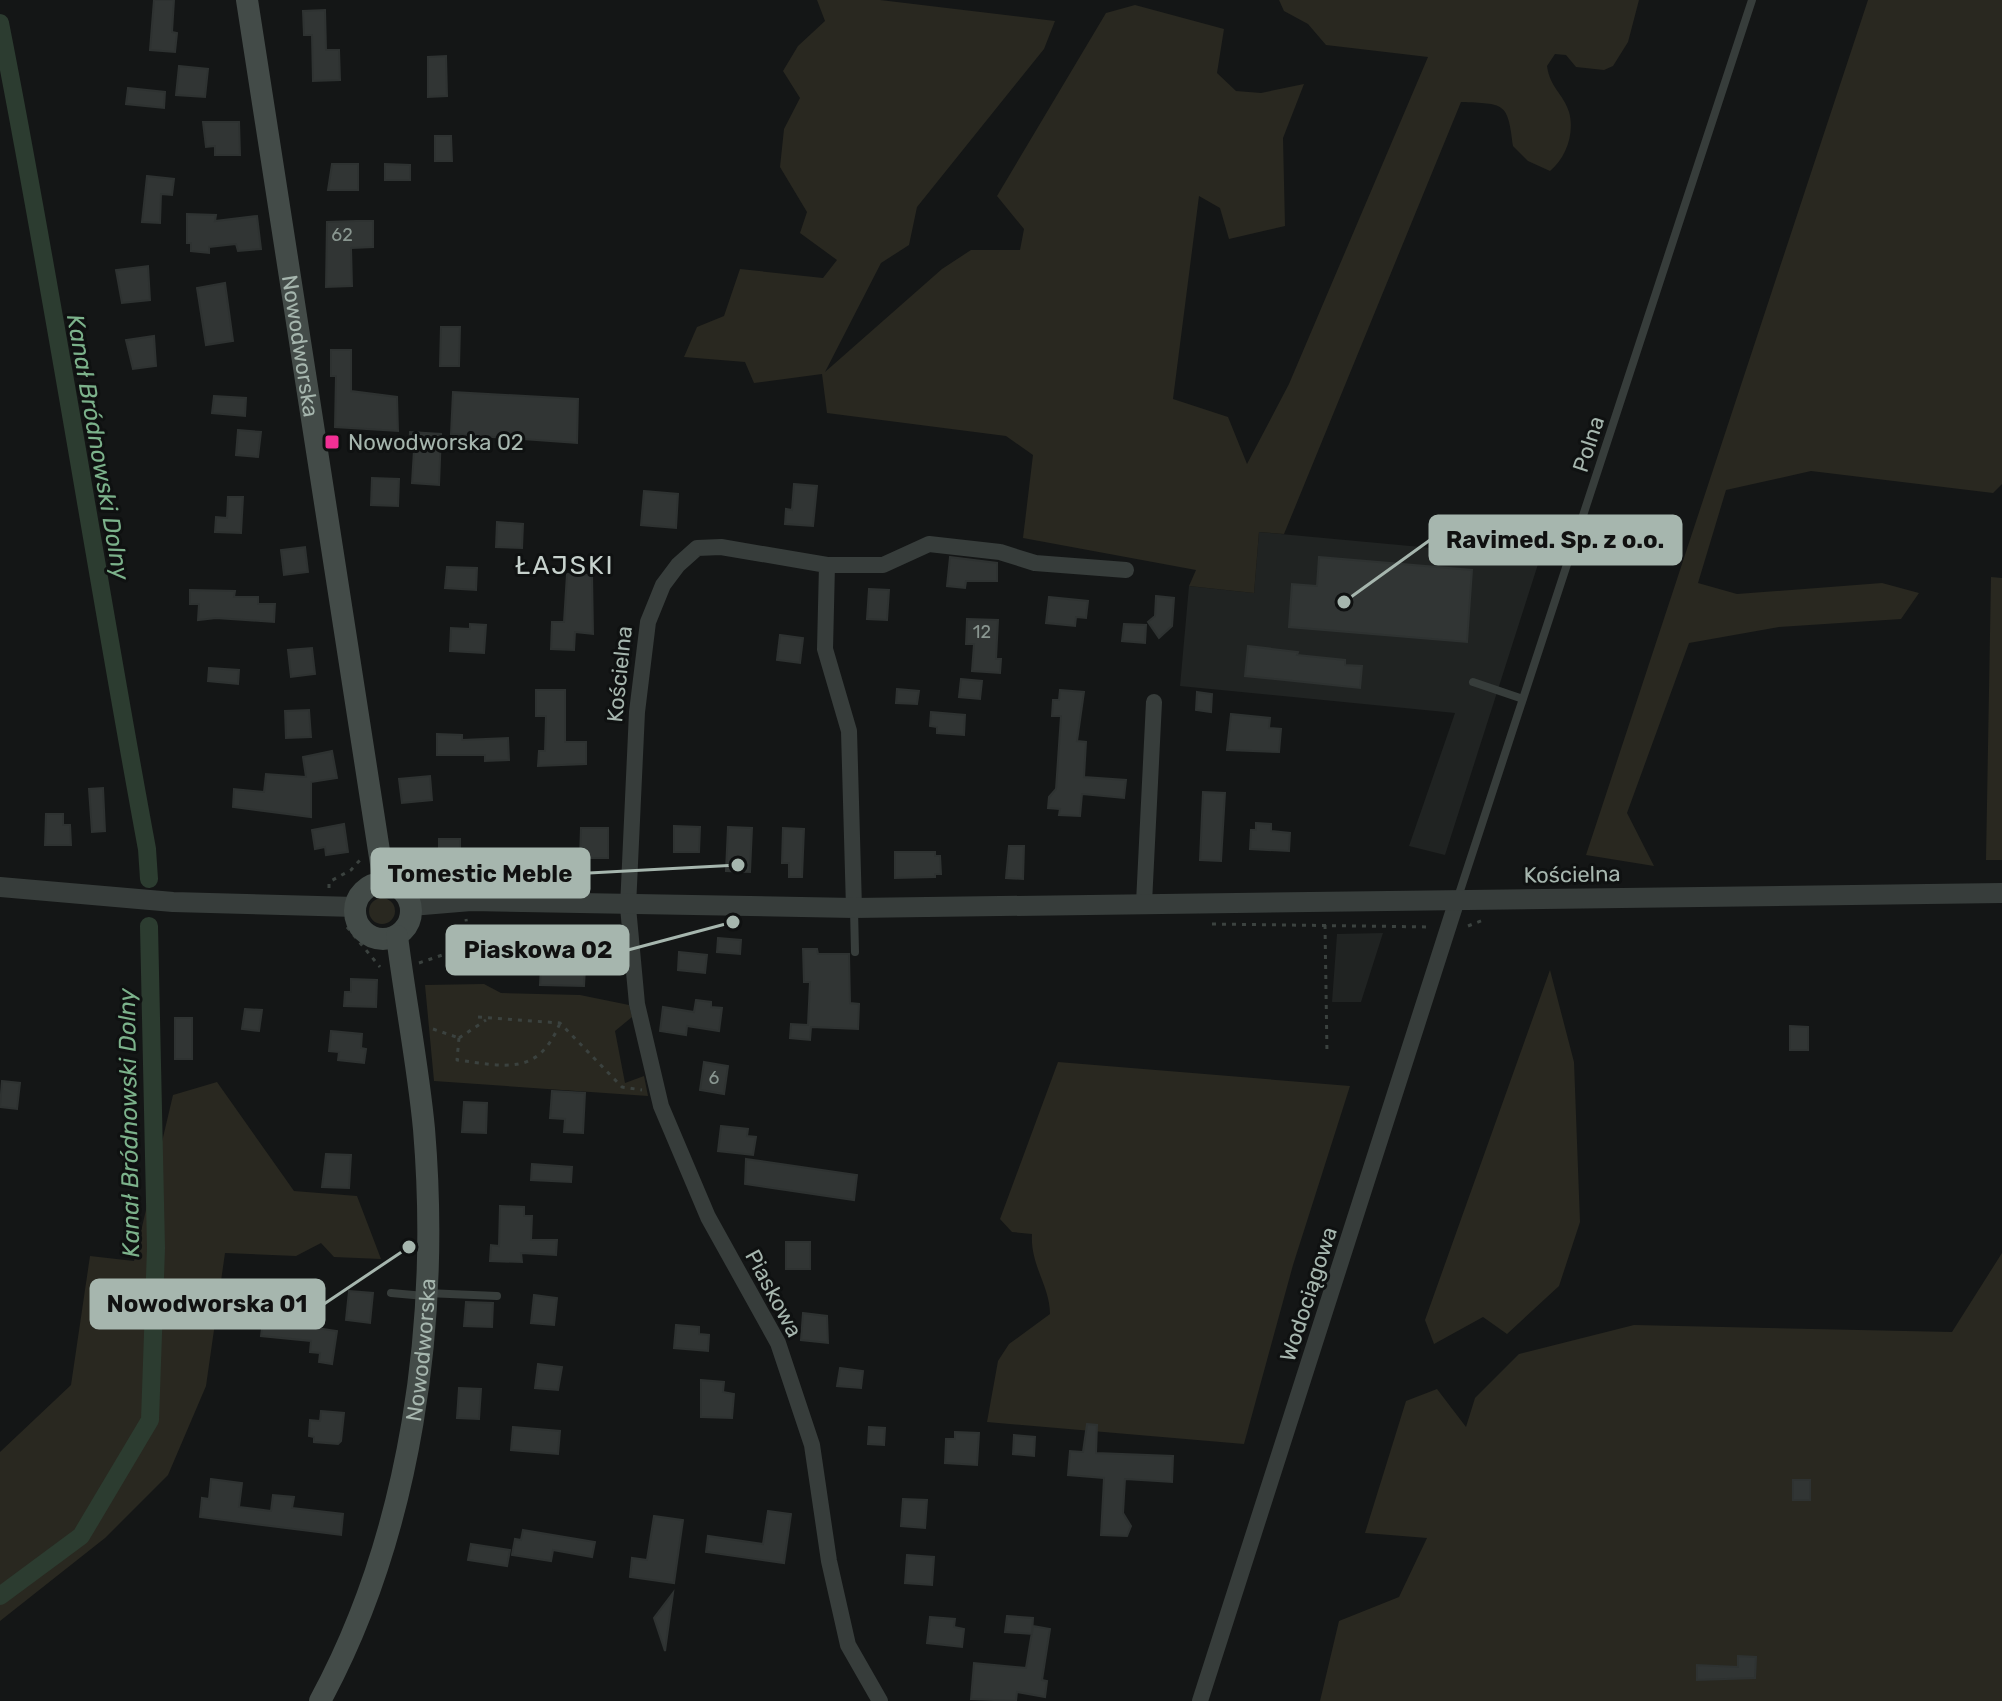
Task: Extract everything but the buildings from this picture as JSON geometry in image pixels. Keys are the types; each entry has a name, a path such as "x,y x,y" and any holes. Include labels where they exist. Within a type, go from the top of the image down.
{"main road":[{"name":"Nowodworska","path":"247,0 384,883"},
{"path":"384,883 401,889 411,906 409,923 397,936 375,938 364,932 356,919 355,907 364,890 384,883"},
{"name":"Nowodworska","path":"320,1701 359,1617 390,1519 412,1416 425,1294 424,1129 397,936"}],"street":[{"name":"Kościelna","path":"628,907 637,712 648,622 663,585 697,548 721,547 827,565 883,565 929,544 1000,552 1035,563 1126,570"},
{"path":"827,565 825,649 849,731 854,908"},
{"path":"1144,903 1154,702"},
{"path":"0,887 173,902 355,907"},
{"name":"Kościelna","path":"411,906 471,901 628,907 854,908 2002,893"},
{"name":"Wodociągowa","path":"1200,1701 1457,900"},
{"name":"Piaskowa","path":"628,907 637,1004 658,1090 708,1217 778,1343 812,1445 829,1561 848,1645 880,1701"}],"lane":[{"name":"Polna","path":"1457,900 1752,0"},
{"path":"1473,682 1523,699"},
{"path":"854,908 855,952"},
{"path":"391,1293 497,1296"}],"path":[{"path":"1324,901 1327,1054"},
{"path":"478,1017 560,1023 622,1087 658,1090"},
{"path":"459,1038 488,1019"},
{"path":"459,1038 457,1060 515,1067 529,1063 560,1023"},
{"path":"428,1028 459,1038"}],"shaded area":[{"path":"817,0 880,0 1055,21 1044,49 917,207 909,245 881,263 825,372 942,269 971,250 1020,250 1024,229 997,196 1106,13 1135,5 1224,29 1217,73 1236,91 1261,93 1304,84 1283,138 1285,226 1229,239 1220,208 1199,196 1173,399 1228,417 1247,464 1289,384 1428,57 1326,45 1308,24 1284,11 1279,0 1639,0 1628,42 1613,66 1604,70 1576,67 1566,55 1555,54 1547,66 1571,120 1565,152 1550,171 1528,161 1513,146 1509,120 1501,108 1487,103 1461,102 1284,534 1259,532 1254,593 1189,586 1196,570 1023,538 1033,455 1006,436 827,413 822,374 754,383 745,362 684,357 697,327 724,316 740,269 823,278 837,260 800,233 807,212 780,167 784,129 800,98 783,71 798,46 825,21"},
{"path":"1868,0 2002,0 2002,484 1993,493 1811,471 1726,490 1698,583 1737,594 1882,583 1919,593 1901,619 1779,627 1689,643 1627,813 1654,866 1586,855"},
{"path":"1259,532 1540,558 1445,855 1409,846 1455,713 1180,686 1189,586 1254,593"},
{"path":"1991,577 2002,578 2002,860 1986,860"},
{"path":"382,898 392,901 395,911 392,921 382,924 372,921 369,911 372,901"},
{"path":"1383,933 1361,1002 1332,1002 1337,934"},
{"path":"1550,970 1574,1062 1580,1222 1559,1286 1507,1334 1483,1317 1434,1344 1425,1320"},
{"path":"484,984 501,993 580,995 629,1005 632,1017 615,1031 625,1083 644,1076 648,1096 434,1081 425,985"},
{"path":"1058,1062 1350,1086 1293,1265 1244,1444 987,1422 998,1361 1009,1344 1050,1314 1047,1294 1034,1256 1032,1234 1012,1232 1000,1219"},
{"path":"217,1082 294,1191 357,1196 381,1259 334,1257 321,1243 296,1256 225,1253 206,1386 168,1475 105,1538 0,1621 0,1452 71,1385 90,1256 134,1261 173,1095"},
{"path":"2002,1253 2002,1701 1320,1701 1339,1621 1399,1597 1427,1538 1365,1533 1406,1401 1437,1389 1466,1427 1475,1398 1519,1354 1634,1325 1952,1332"}],"waterway":[{"name":"Kanał Bródnowski Dolny","path":"0,23 147,849 149,879"},
{"name":"Kanał Bródnowski Dolny","path":"0,1596 81,1536 150,1420 156,1248 149,926"}],"place":[{"name":"Nowodworska 02","path":"332,442"},
{"name":"Ravimed. Sp. z o.o.","path":"1344,602"},
{"name":"Tomestic Meble","path":"738,865"},
{"name":"Piaskowa 02","path":"733,922"},
{"name":"Nowodworska 01","path":"409,1247"}],"district":[{"name":"ŁAJSKI","path":"565,565"}]}
